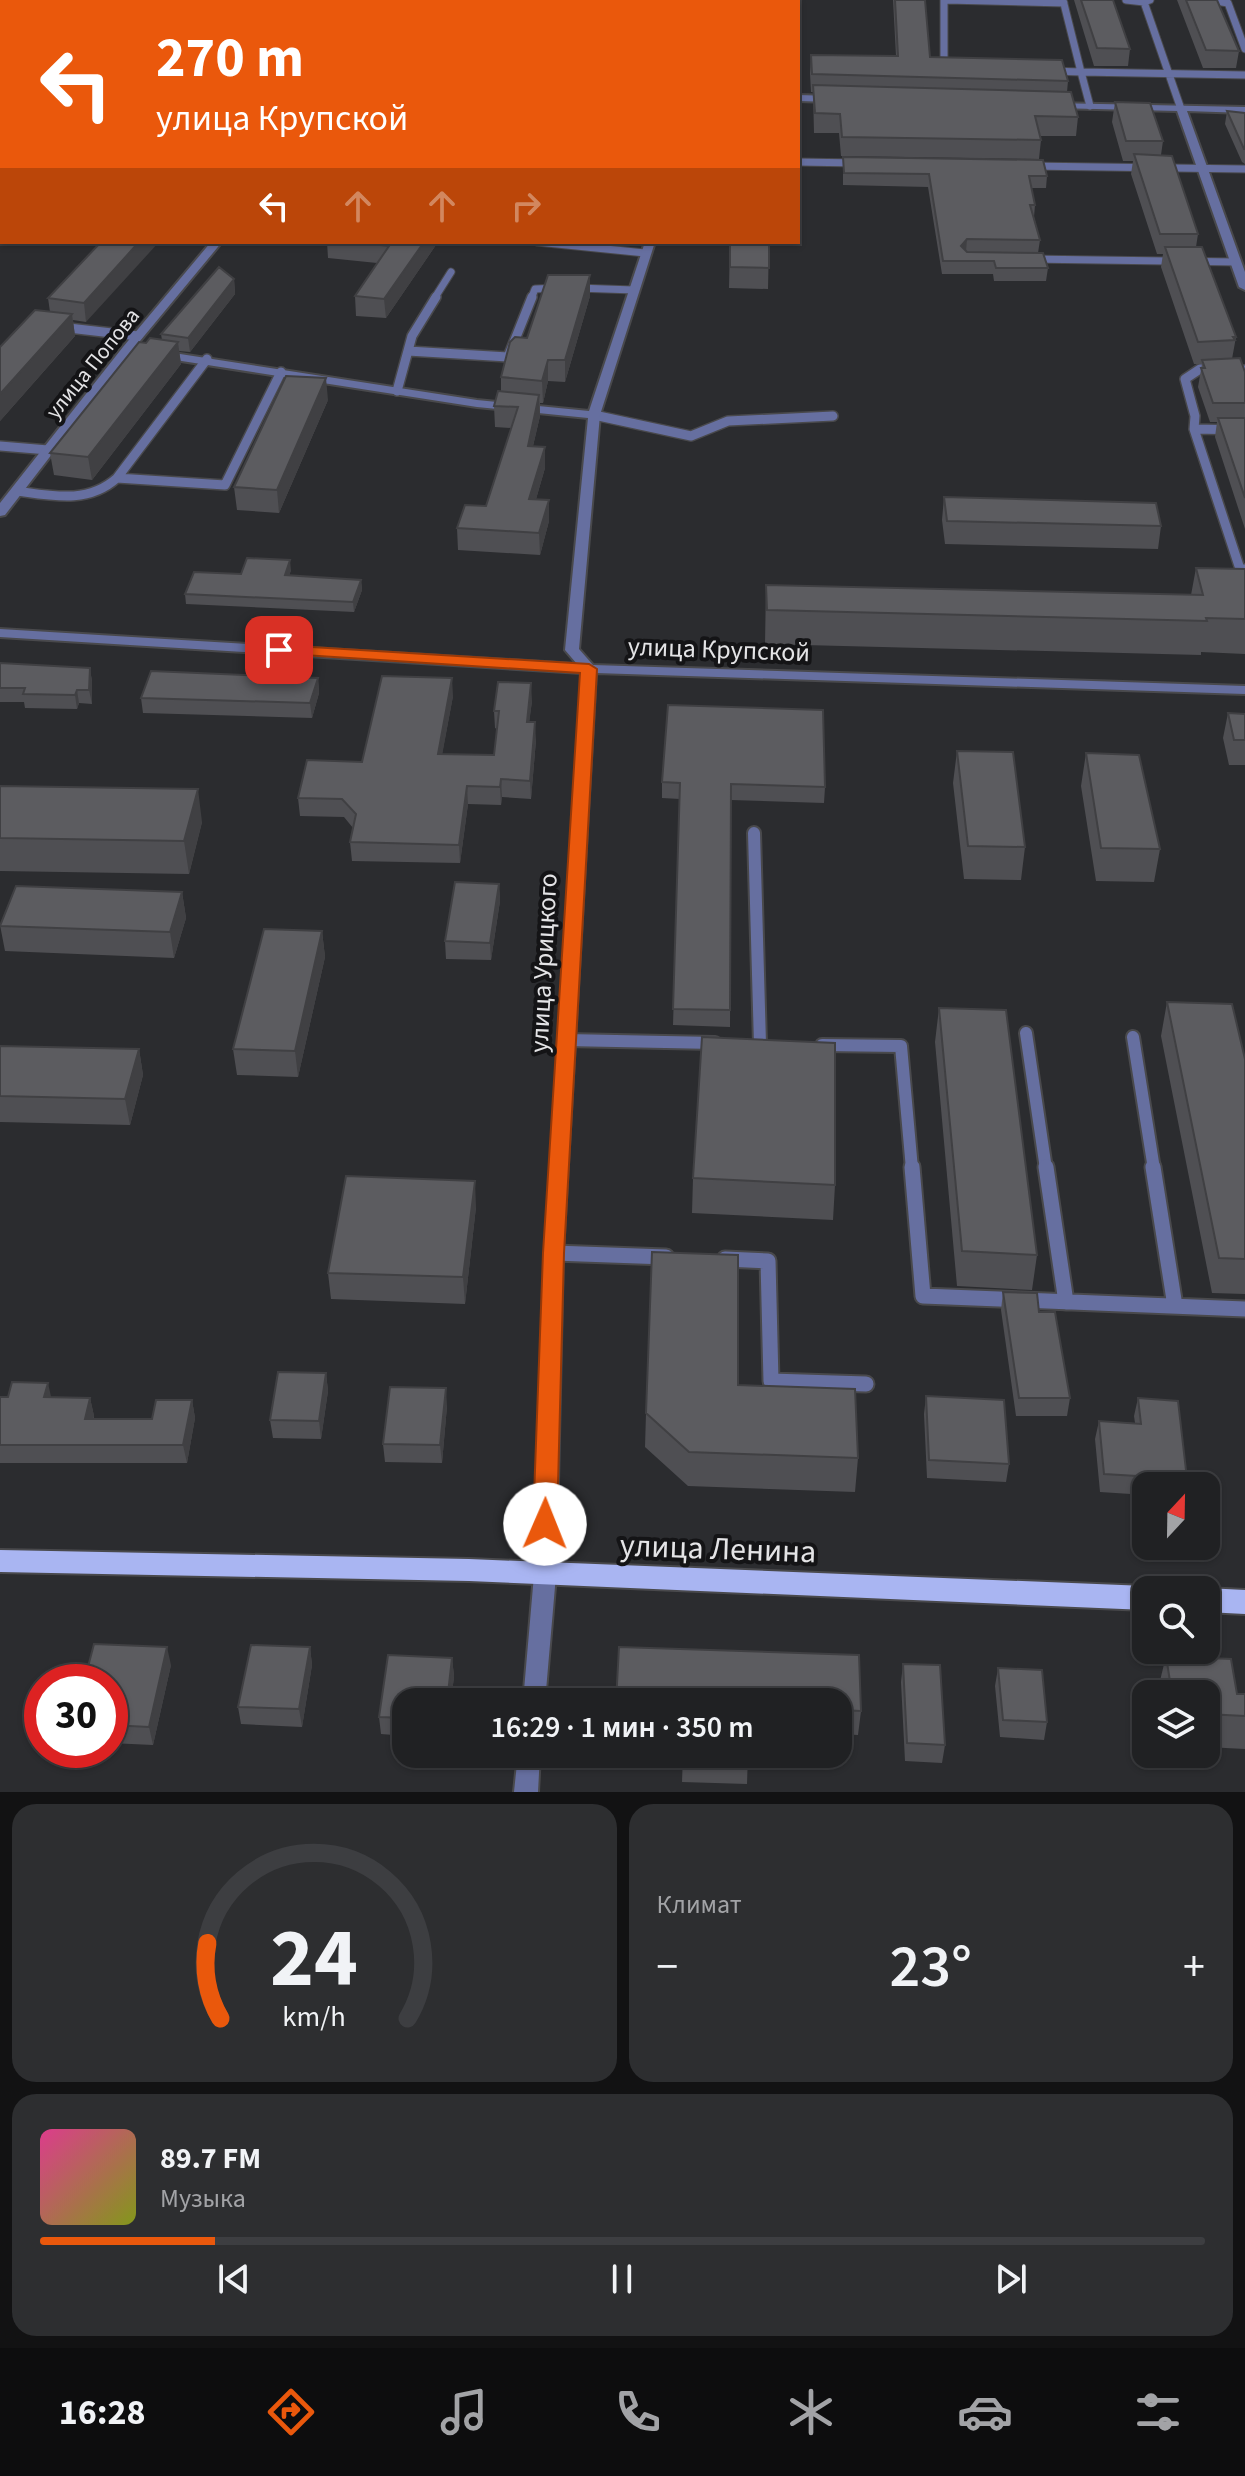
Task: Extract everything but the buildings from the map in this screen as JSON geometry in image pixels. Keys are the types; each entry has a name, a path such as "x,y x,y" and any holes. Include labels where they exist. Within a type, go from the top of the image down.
{"main road":[{"name":"улица Ленина","path":"0,1561 469,1570 1132,1597"},
{"path":"1220,1601 1245,1602"}],"street":[{"path":"800,98 844,99"},
{"path":"1044,105 1245,110"},
{"path":"1181,109 1245,287"},
{"name":"улица Попова","path":"0,512 127,349 215,244"},
{"name":"улица Урицкого","path":"535,1688 545,1575 554,1253 589,669 572,650 594,415 648,248"},
{"path":"127,349 207,359 477,404 594,415"},
{"name":"улица Крупской","path":"0,633 589,669 1245,690"},
{"path":"526,1792 528,1768"}],"lane":[{"path":"959,69 944,69 946,0 1063,1 1090,106"},
{"path":"1126,0 1147,1 1167,74 1181,109"},
{"path":"1209,0 1228,3 1245,49"},
{"path":"1035,71 1245,75"},
{"path":"800,162 876,163"},
{"path":"1016,165 1245,169"},
{"path":"574,244 648,248"},
{"path":"1011,258 1236,262"},
{"path":"397,391 412,336 451,272"},
{"path":"408,351 508,357 535,289 634,290"},
{"path":"48,325 138,336"},
{"path":"17,491 73,497 108,490 207,359"},
{"path":"1245,370 1200,369 1185,379 1195,416 1194,429 1240,569 1245,569"},
{"path":"117,478 225,485 281,372"},
{"path":"594,415 691,436 728,421 833,416"},
{"path":"1194,429 1245,430"},
{"path":"0,446 48,450"},
{"path":"745,1043 754,833"},
{"path":"1026,1033 1066,1302"},
{"path":"1133,1037 1175,1306"},
{"path":"566,1040 776,1044"},
{"path":"807,1044 901,1046 923,1296 1245,1309"},
{"path":"554,1253 676,1257"},
{"path":"707,1258 768,1261 771,1381 866,1384"}],"route":[{"path":"279,650 589,669 554,1253 545,1524"}]}
